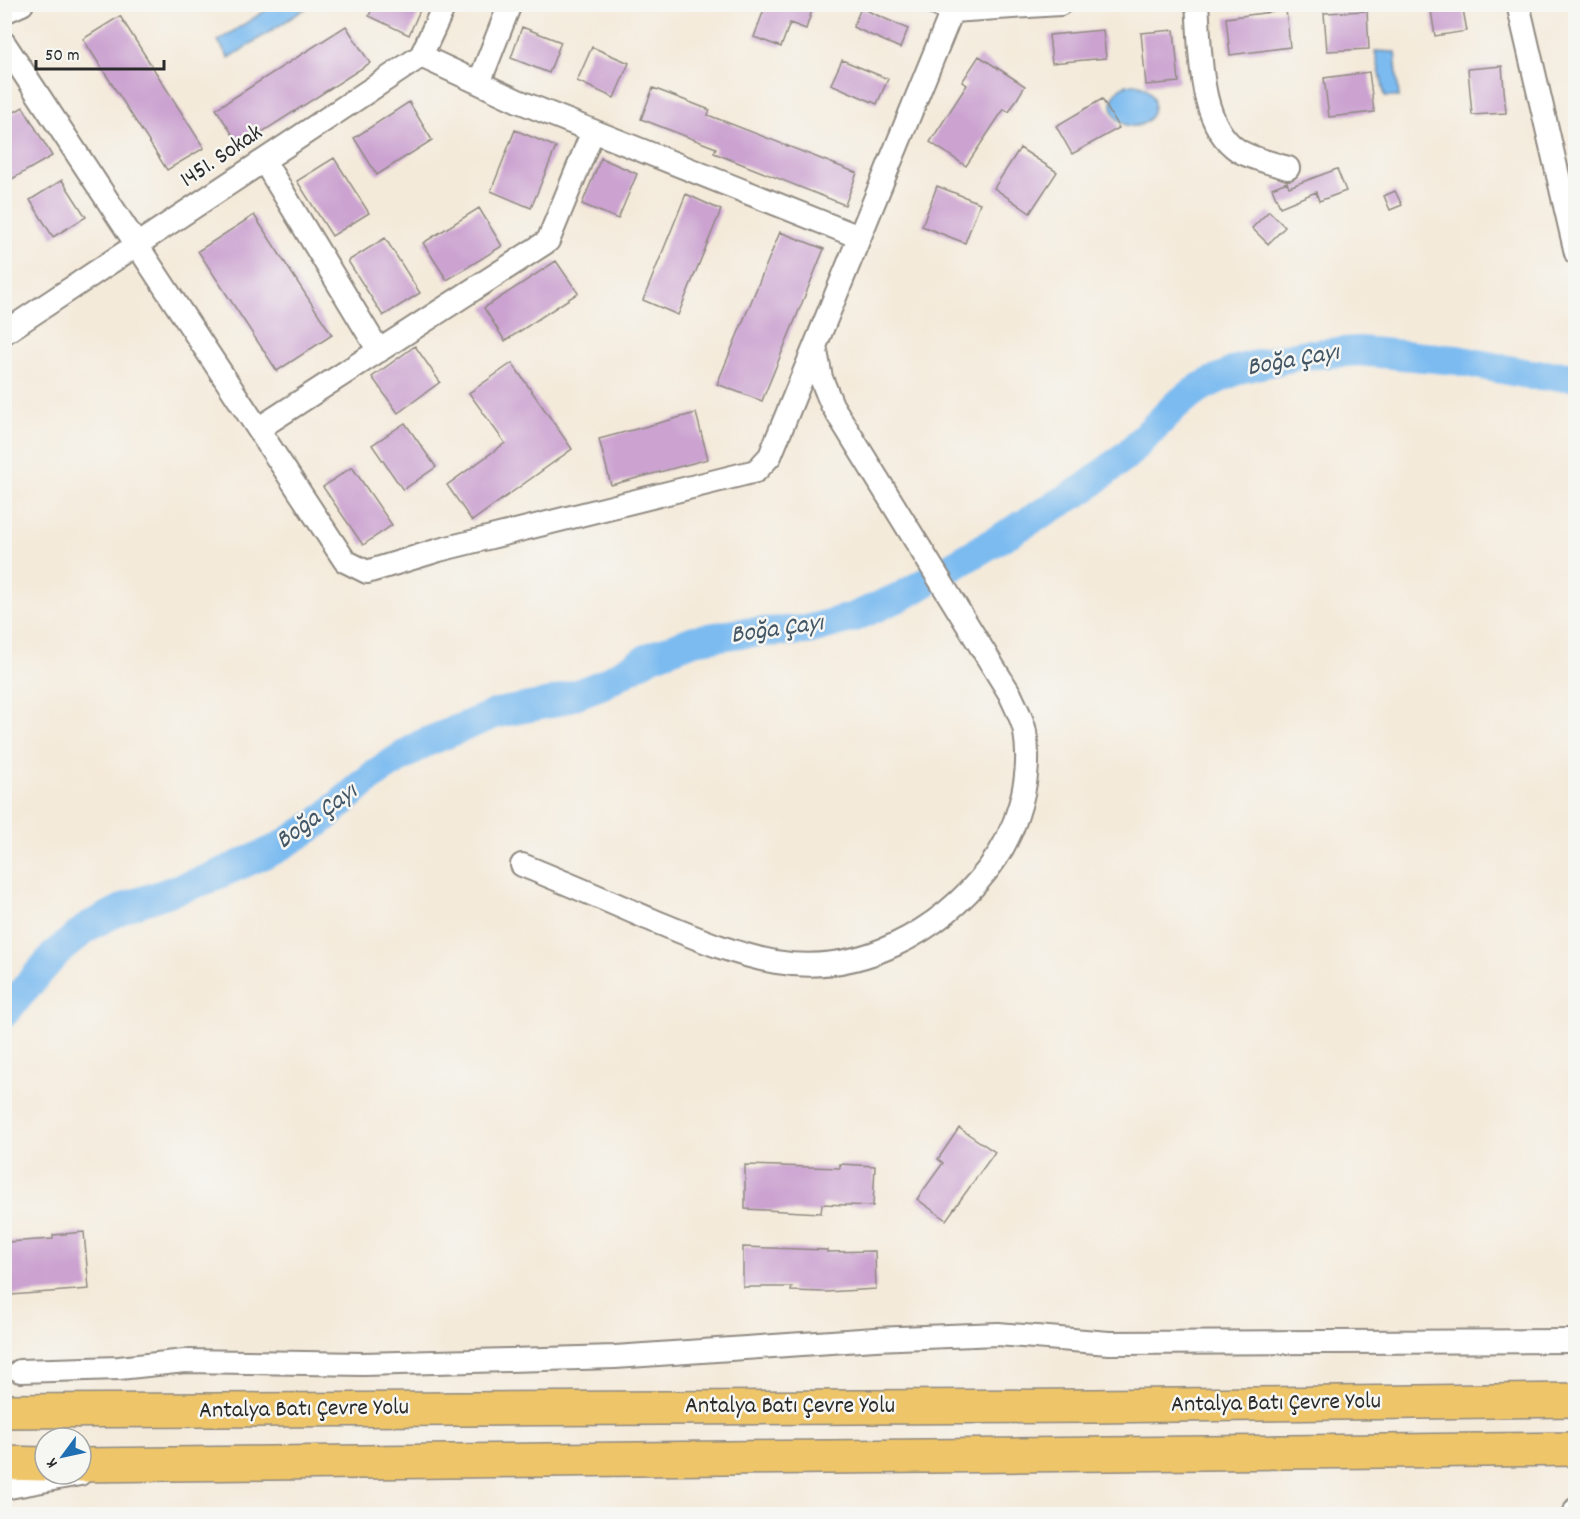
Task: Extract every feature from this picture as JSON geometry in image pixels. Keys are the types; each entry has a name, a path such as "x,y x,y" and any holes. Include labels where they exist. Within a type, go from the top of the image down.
{"highway":[{"name":"Antalya Batı Çevre Yolu","path":"4,1411 1094,1406 1575,1400"},
{"path":"93,1465 1099,1452 1572,1449"},
{"path":"4,1463 33,1464"}],"street":[{"path":"4,12 22,4"},
{"path":"445,4 421,56 593,131 859,237"},
{"path":"479,83 510,4"},
{"path":"4,43 345,561 367,572 439,550 756,471 770,456 815,346 859,237 944,8 1060,4"},
{"path":"1197,4 1207,102 1214,122 1239,150 1287,168"},
{"path":"1518,4 1575,253"},
{"name":"1451. Sokak","path":"4,333 421,56"},
{"path":"258,429 548,241 593,131"},
{"path":"264,161 379,351"},
{"path":"522,865 711,945 777,962 821,964 860,959 901,944 939,919 972,890 1001,852 1017,816 1026,774 1025,731 1010,694 832,405 820,378 815,346"},
{"path":"20,1371 119,1368 185,1361 363,1364 615,1358 875,1339 998,1334 1109,1343 1575,1341"},
{"path":"93,1472 123,1466"},
{"path":"4,1488 33,1483"},
{"path":"1574,1515 1575,1509"}],"water":[{"path":"274,5 311,5 229,58 218,41"},
{"path":"1375,51 1395,52 1399,97 1385,97"},
{"path":"1133,84 1141,85 1148,90 1153,97 1153,113 1148,120 1141,125 1133,126 1125,125 1118,120 1113,113 1112,105 1113,97 1118,90 1125,85"}],"building":[{"path":"374,4 408,4 420,10 409,35 369,16"},
{"path":"766,4 814,4 806,29 790,23 781,47 754,37"},
{"path":"1430,4 1462,4 1467,31 1435,36"},
{"path":"861,8 908,29 900,48 853,27"},
{"path":"1286,10 1290,47 1230,55 1226,18"},
{"path":"1367,11 1369,49 1327,51 1324,13"},
{"path":"120,16 204,148 167,170 83,39"},
{"path":"346,26 370,63 240,146 216,109"},
{"path":"522,27 561,42 549,73 511,58"},
{"path":"1103,30 1106,58 1052,63 1049,35"},
{"path":"1174,30 1179,82 1146,85 1141,33"},
{"path":"592,47 629,63 614,98 577,81"},
{"path":"979,56 1025,86 1009,112 1004,109 966,166 930,142 967,85 962,82"},
{"path":"842,60 888,79 877,104 831,84"},
{"path":"1502,66 1506,113 1472,115 1468,69"},
{"path":"1369,72 1374,112 1329,117 1324,78"},
{"path":"653,88 710,110 708,115 857,173 845,205 714,153 716,148 641,119"},
{"path":"1102,99 1119,128 1072,154 1056,126"},
{"path":"409,102 432,140 377,175 354,138"},
{"path":"23,107 52,156 12,179 4,167 4,118"},
{"path":"515,130 556,147 531,208 491,191"},
{"path":"1020,148 1057,172 1030,213 994,188"},
{"path":"334,158 369,213 332,236 297,181"},
{"path":"601,158 637,174 618,219 582,204"},
{"path":"1337,169 1346,191 1319,201 1316,192 1280,207 1272,188 1287,182 1289,187"},
{"path":"62,180 86,217 53,237 30,200"},
{"path":"937,186 980,203 965,243 922,226"},
{"path":"1395,191 1402,205 1390,210 1384,196"},
{"path":"686,194 721,210 678,315 643,300"},
{"path":"479,208 502,246 447,280 423,243"},
{"path":"1269,211 1285,227 1268,244 1252,228"},
{"path":"254,215 332,335 277,371 198,251"},
{"path":"780,232 824,249 762,401 717,384"},
{"path":"385,238 420,293 383,316 348,261"},
{"path":"556,261 578,293 505,341 484,308"},
{"path":"415,346 440,382 398,413 372,377"},
{"path":"512,363 572,449 472,521 447,485 505,443 469,393"},
{"path":"696,413 708,459 611,485 599,439"},
{"path":"405,423 436,467 403,490 372,445"},
{"path":"352,467 392,525 363,545 323,487"},
{"path":"959,1128 995,1152 946,1220 917,1199 943,1163 938,1159"},
{"path":"840,1164 875,1166 873,1206 822,1204 821,1213 745,1209 745,1165 840,1168"},
{"path":"84,1232 89,1289 11,1295 7,1242 53,1239 53,1235"},
{"path":"743,1247 827,1250 827,1252 875,1251 876,1289 826,1292 791,1291 792,1287 743,1287"}],"waterway":[{"name":"Boğa Çayı","path":"4,1013 56,953 89,926 128,906 205,880 276,849 318,823 376,773 422,744 497,713 551,703 577,694 603,684 650,657 694,640 741,633 807,630 854,617 904,595 1085,488 1129,453 1176,405 1201,387 1239,369 1300,355 1359,351 1457,360 1533,375 1576,376"}]}
